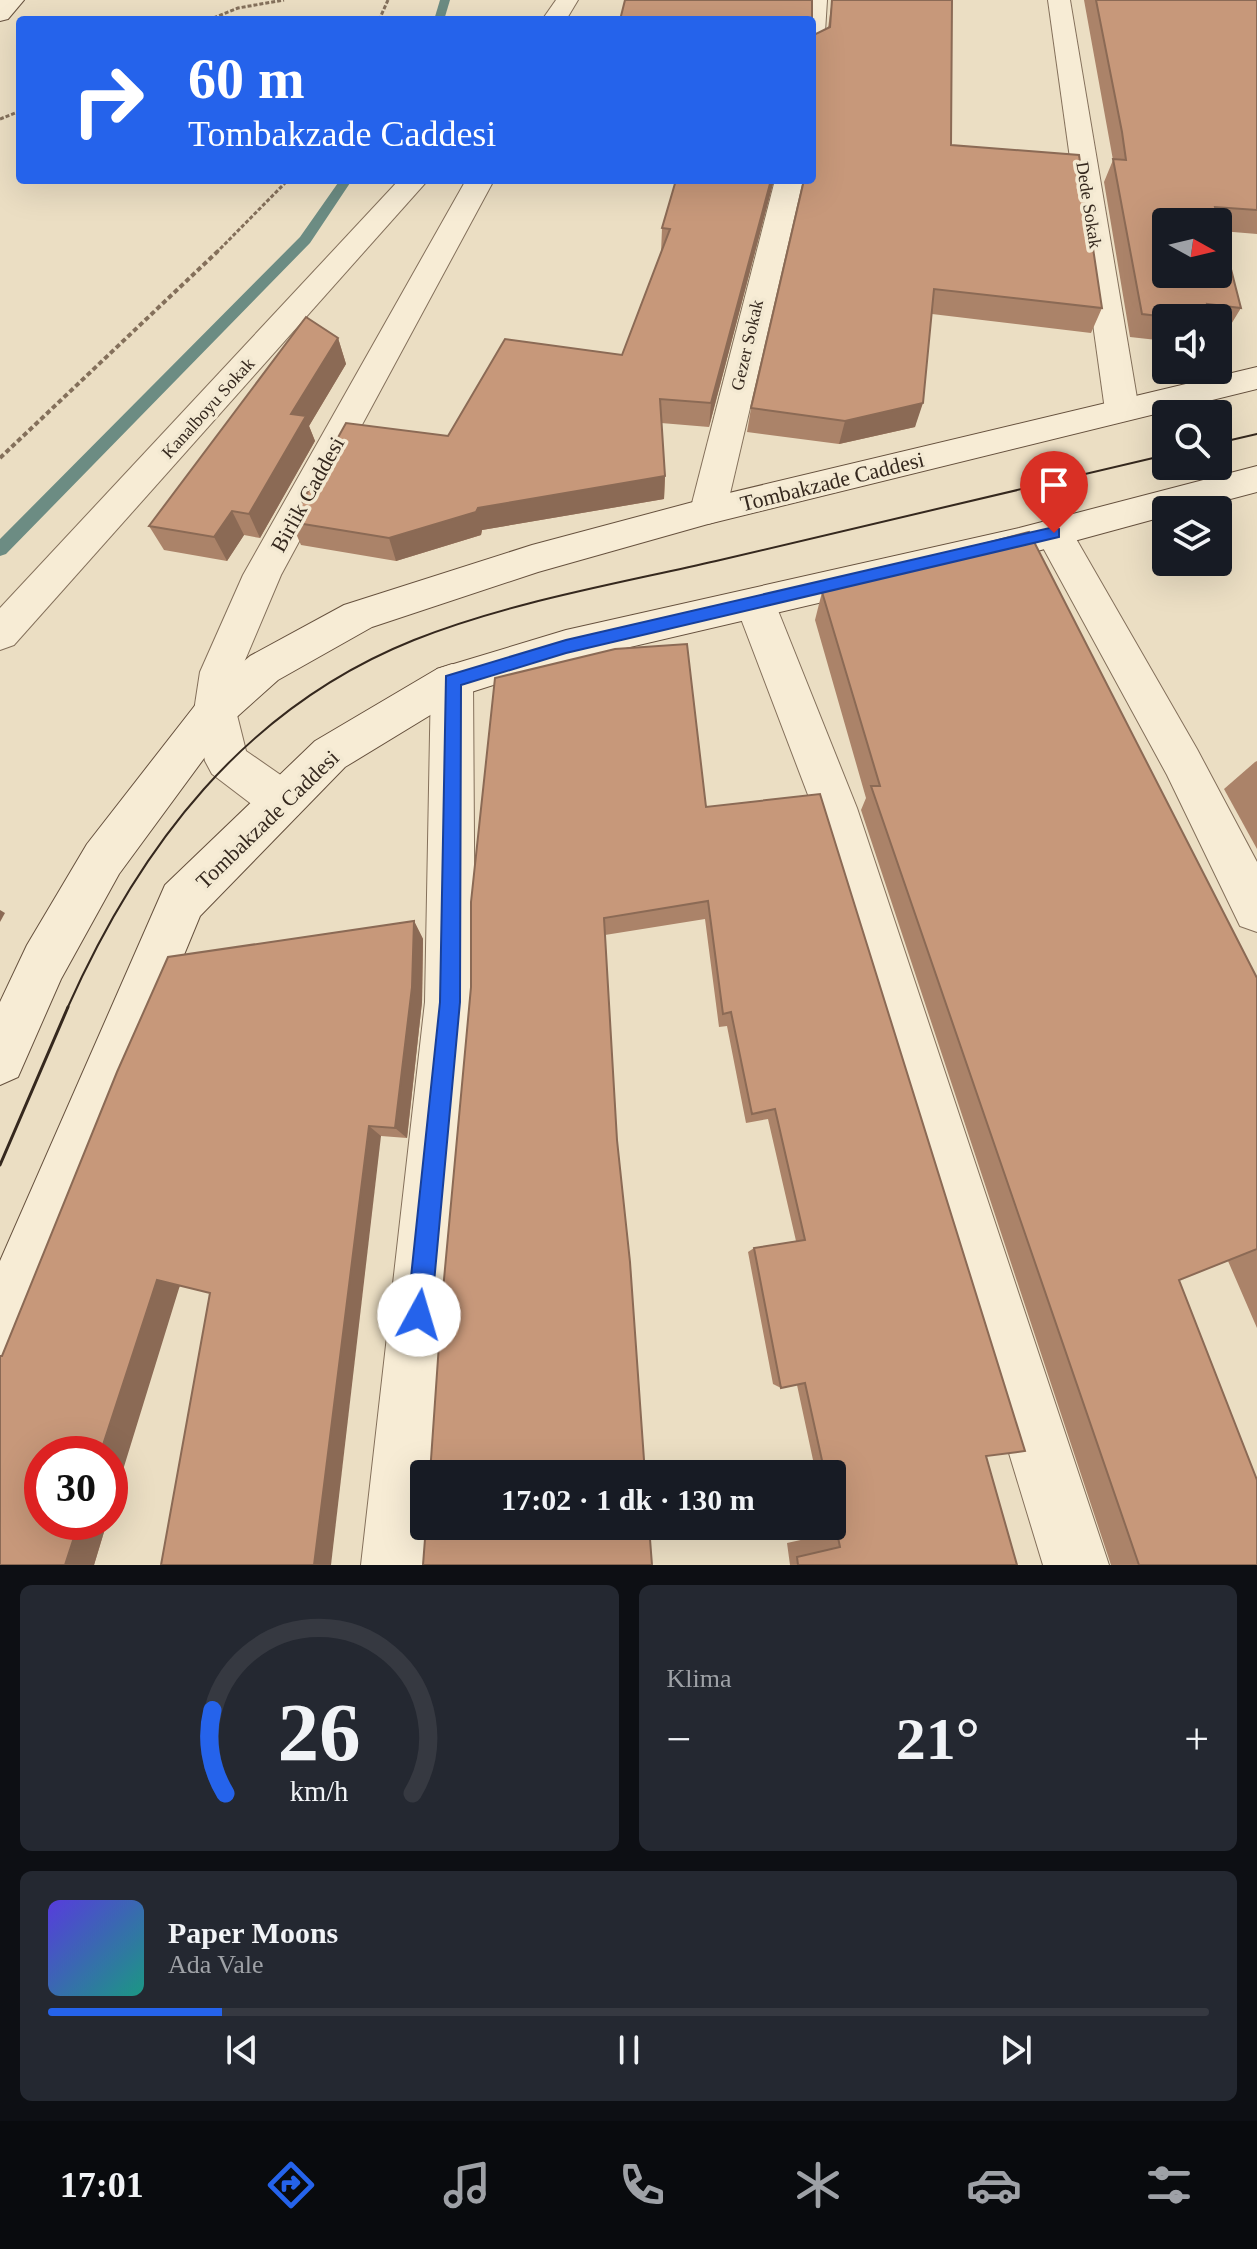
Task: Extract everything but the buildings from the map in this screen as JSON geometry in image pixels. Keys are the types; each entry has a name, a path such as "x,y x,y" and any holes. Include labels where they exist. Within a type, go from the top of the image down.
{"street":[{"path":"0,14 13,0"},
{"name":"Dede Sokak","path":"1059,0 1122,410"},
{"name":"Kanalboyu Sokak","path":"0,634 410,184"},
{"name":"Birlik Caddesi","path":"282,801 227,761 215,711 220,672 262,575 478,184"},
{"name":"Gezer Sokak","path":"708,511 788,184"},
{"name":"Tombakzade Caddesi","path":"0,1059 44,962 103,859 215,711 264,668 358,616 532,559 708,511 1257,378"},
{"name":"Tombakzade Caddesi","path":"0,1329 182,901 330,754 452,681 566,646 1054,533 1257,479"},
{"path":"1054,533 1182,762 1257,910"},
{"path":"755,603 835,808 1076,1565"},
{"path":"394,1565 450,1002 452,681"}],"path":[{"path":"218,16 238,8 284,0"},
{"path":"0,458 207,262 284,184"}],"waterway":[{"path":"440,16 445,0"},
{"path":"0,550 305,240 343,184"}],"tram line":[{"path":"1232,440 1257,434"},
{"path":"67,1009 128,893 164,839 204,789 248,744 298,704 353,669 414,640 525,604 1152,458"},
{"path":"0,1165 68,1007"}],"route":[{"path":"419,1315 450,1002 452,681 566,646 1054,533"}]}
